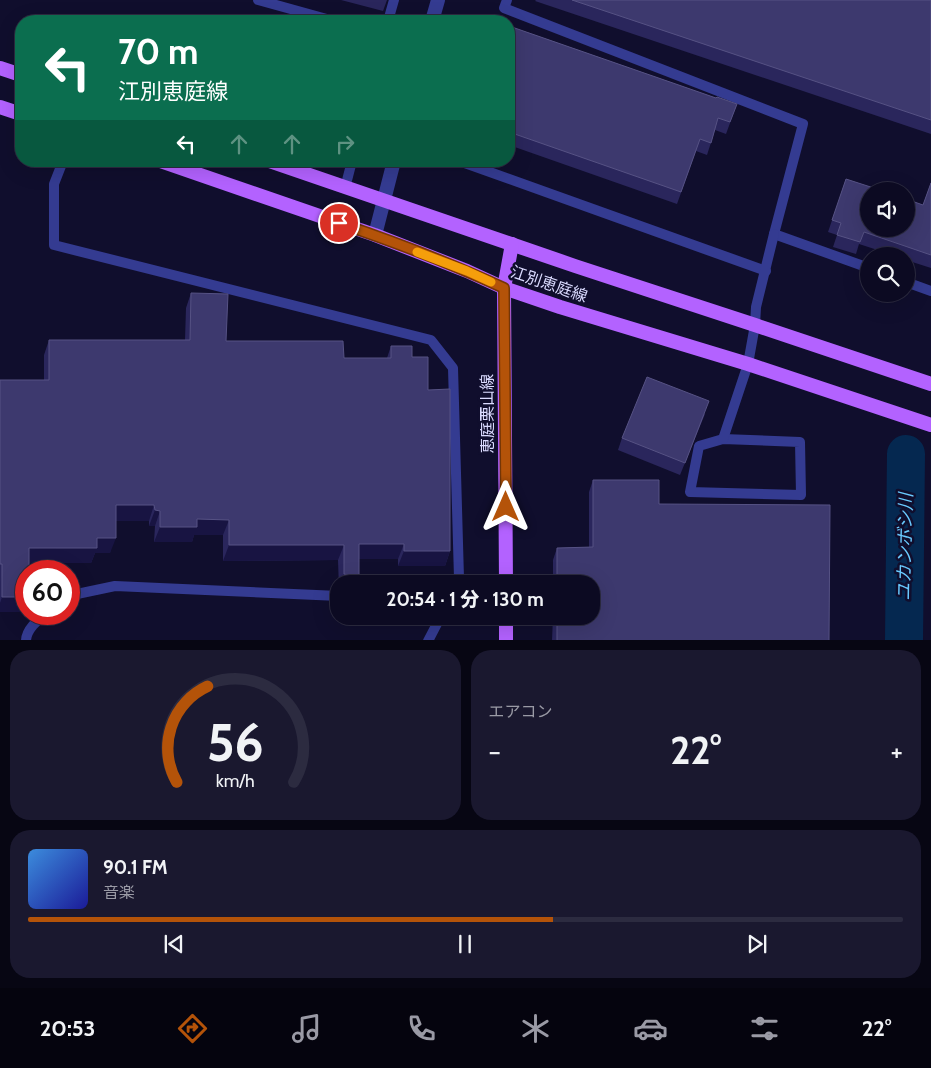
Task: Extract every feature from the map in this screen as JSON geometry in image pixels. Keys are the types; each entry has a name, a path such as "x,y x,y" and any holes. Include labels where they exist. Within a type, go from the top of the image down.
{"main road":[{"path":"0,68 15,73"},
{"path":"0,106 15,112"},
{"name":"江別恵庭線","path":"177,167 375,235 467,271 504,288 748,364 931,425"},
{"name":"江別恵庭線","path":"286,167 575,266 931,384"},
{"name":"恵庭栗山線","path":"506,575 504,288 512,244"},
{"path":"506,625 506,640"}],"street":[{"path":"434,15 438,0"},
{"path":"375,235 392,167"}],"lane":[{"path":"258,0 312,15"},
{"path":"390,15 394,0"},
{"path":"507,0 504,8 803,124 756,307 755,325 748,364 723,439"},
{"path":"61,167 54,184 54,245 431,340 454,368 459,575"},
{"path":"345,188 350,167"},
{"path":"476,167 766,271"},
{"path":"774,234 860,265"},
{"path":"915,285 931,291"},
{"path":"723,439 800,442 801,494 690,492 699,446 723,439"},
{"path":"80,593 115,586 330,596"},
{"path":"26,640 26,635 34,625"},
{"path":"428,640 436,625"}],"building":[{"path":"572,0 931,0 931,120"},
{"path":"515,28 737,104 730,122 718,118 711,143 700,139 681,192 515,134"},
{"path":"846,179 860,184 860,237 862,237 860,242 837,235 841,223 832,220"},
{"path":"931,183 931,255 915,250 915,247 908,247 879,237 915,237 915,202 923,205"},
{"path":"191,293 228,294 226,341 343,341 344,358 391,358 391,346 412,346 412,357 428,357 428,390 450,389 450,551 404,551 404,544 359,544 359,575 348,575 344,574 344,545 229,545 229,520 197,519 197,527 160,527 160,511 155,510 154,505 116,505 116,538 97,538 97,548 29,548 29,560 15,560 15,597 2,597 2,564 0,564 0,380 49,380 49,340 190,340"},
{"path":"647,377 709,401 685,463 622,438"},
{"path":"593,480 659,480 659,504 830,505 829,640 557,640 557,625 600,625 600,575 557,575 557,548 593,547"}],"waterway":[{"name":"ユカンボシ川","path":"904,640 906,454"}],"slow traffic":[{"path":"417,252 491,282"}],"route":[{"path":"339,223 467,271 504,288 506,507"}]}
